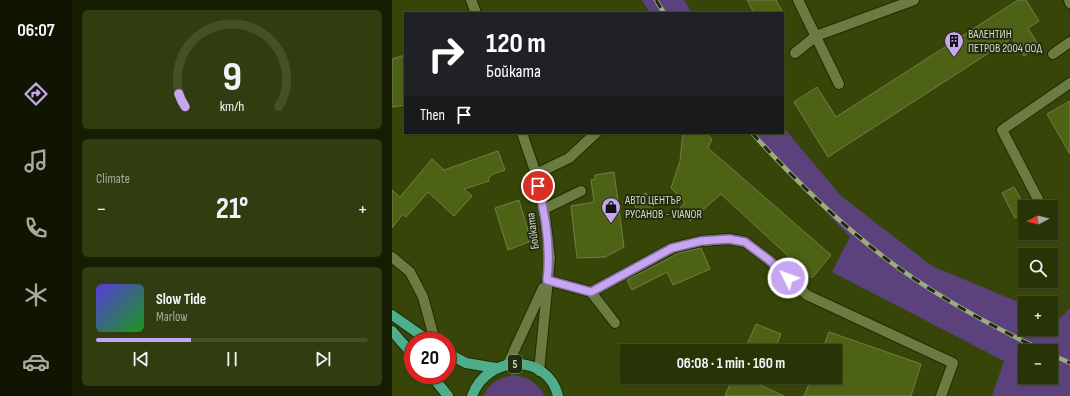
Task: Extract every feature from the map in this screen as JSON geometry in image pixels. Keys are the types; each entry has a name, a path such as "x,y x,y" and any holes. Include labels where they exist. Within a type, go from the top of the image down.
{"main road":[{"path":"392,315 416,332"},
{"path":"392,331 404,344"},
{"name":"5","path":"456,358 466,363 496,368"},
{"name":"5","path":"472,396 475,387 484,376 496,368 508,364 519,364 540,371 563,396"},
{"name":"5","path":"550,381 558,396"},
{"path":"438,384 448,396"}],"street":[{"path":"471,0 476,12"},
{"path":"798,0 839,84"},
{"path":"795,53 816,36 914,0"},
{"path":"1053,54 1070,42"},
{"path":"1038,200 1002,130 1070,83"},
{"name":"Бойката","path":"522,134 536,174 544,209 550,258 540,371"},
{"path":"536,174 569,158 595,134"},
{"path":"544,209 581,191"},
{"path":"591,292 672,248 701,241 729,239 745,242 769,260 807,295 952,363 941,396"},
{"path":"392,257 410,272 423,297 433,332"},
{"path":"547,280 591,292 615,323"},
{"name":"Бойката","path":"508,364 547,280"}],"shaded area":[{"path":"642,0 684,0 691,12 649,12"},
{"path":"784,128 841,196 932,266 1018,302 1018,336 1058,336 1058,319 1070,308 1070,396 992,396 1004,361 832,272 850,237 752,134 784,134"},
{"path":"514,375 524,377 532,381 545,396 483,396 496,381 504,377"}],"building":[{"path":"747,0 776,0 782,12 753,12"},
{"path":"1018,0 1026,0 1039,21 1028,28 1039,46 1024,56 1012,38 828,157 794,102 817,87 836,117"},
{"path":"404,55 404,105 392,107 392,59"},
{"path":"1070,101 1070,154 1047,114"},
{"path":"683,134 706,134 712,139 708,148 831,255 812,278 721,194 690,221 680,208 685,202 671,188 680,161"},
{"path":"498,151 505,170 493,174 488,179 489,181 464,189 472,196 454,216 428,192 406,217 403,214 392,228 392,190 400,197 432,159 444,170"},
{"path":"614,172 624,247 605,257 577,258 571,206 594,202 591,180 595,179 595,175"},
{"path":"1014,187 1021,200 1018,200 1018,216 1015,218 1002,193"},
{"path":"646,193 655,211 641,218 632,199"},
{"path":"519,200 531,241 508,250 495,208"},
{"path":"701,248 710,269 673,285 667,272 632,290 627,280 679,253"},
{"path":"756,324 781,334 777,344 747,344"},
{"path":"829,332 921,364 911,396 804,396 809,384 842,384 842,344 825,344"},
{"path":"730,384 760,384 784,396 725,396"}],"railway":[{"path":"656,0 663,12"},
{"path":"753,134 816,198 867,244 885,258 962,309 1030,344"},
{"path":"1058,357 1070,363"}],"place":[{"name":"ВАЛЕНТИН ПЕТРОВ 2004 ООД","path":"954,58"},
{"name":"АВТО ЦЕНТЪР РУСАНОВ - VIANOR","path":"611,224"}],"route":[{"path":"538,186 544,209 550,258 547,280 591,292 672,248 701,241 729,239 745,242 769,260 788,278"}]}
